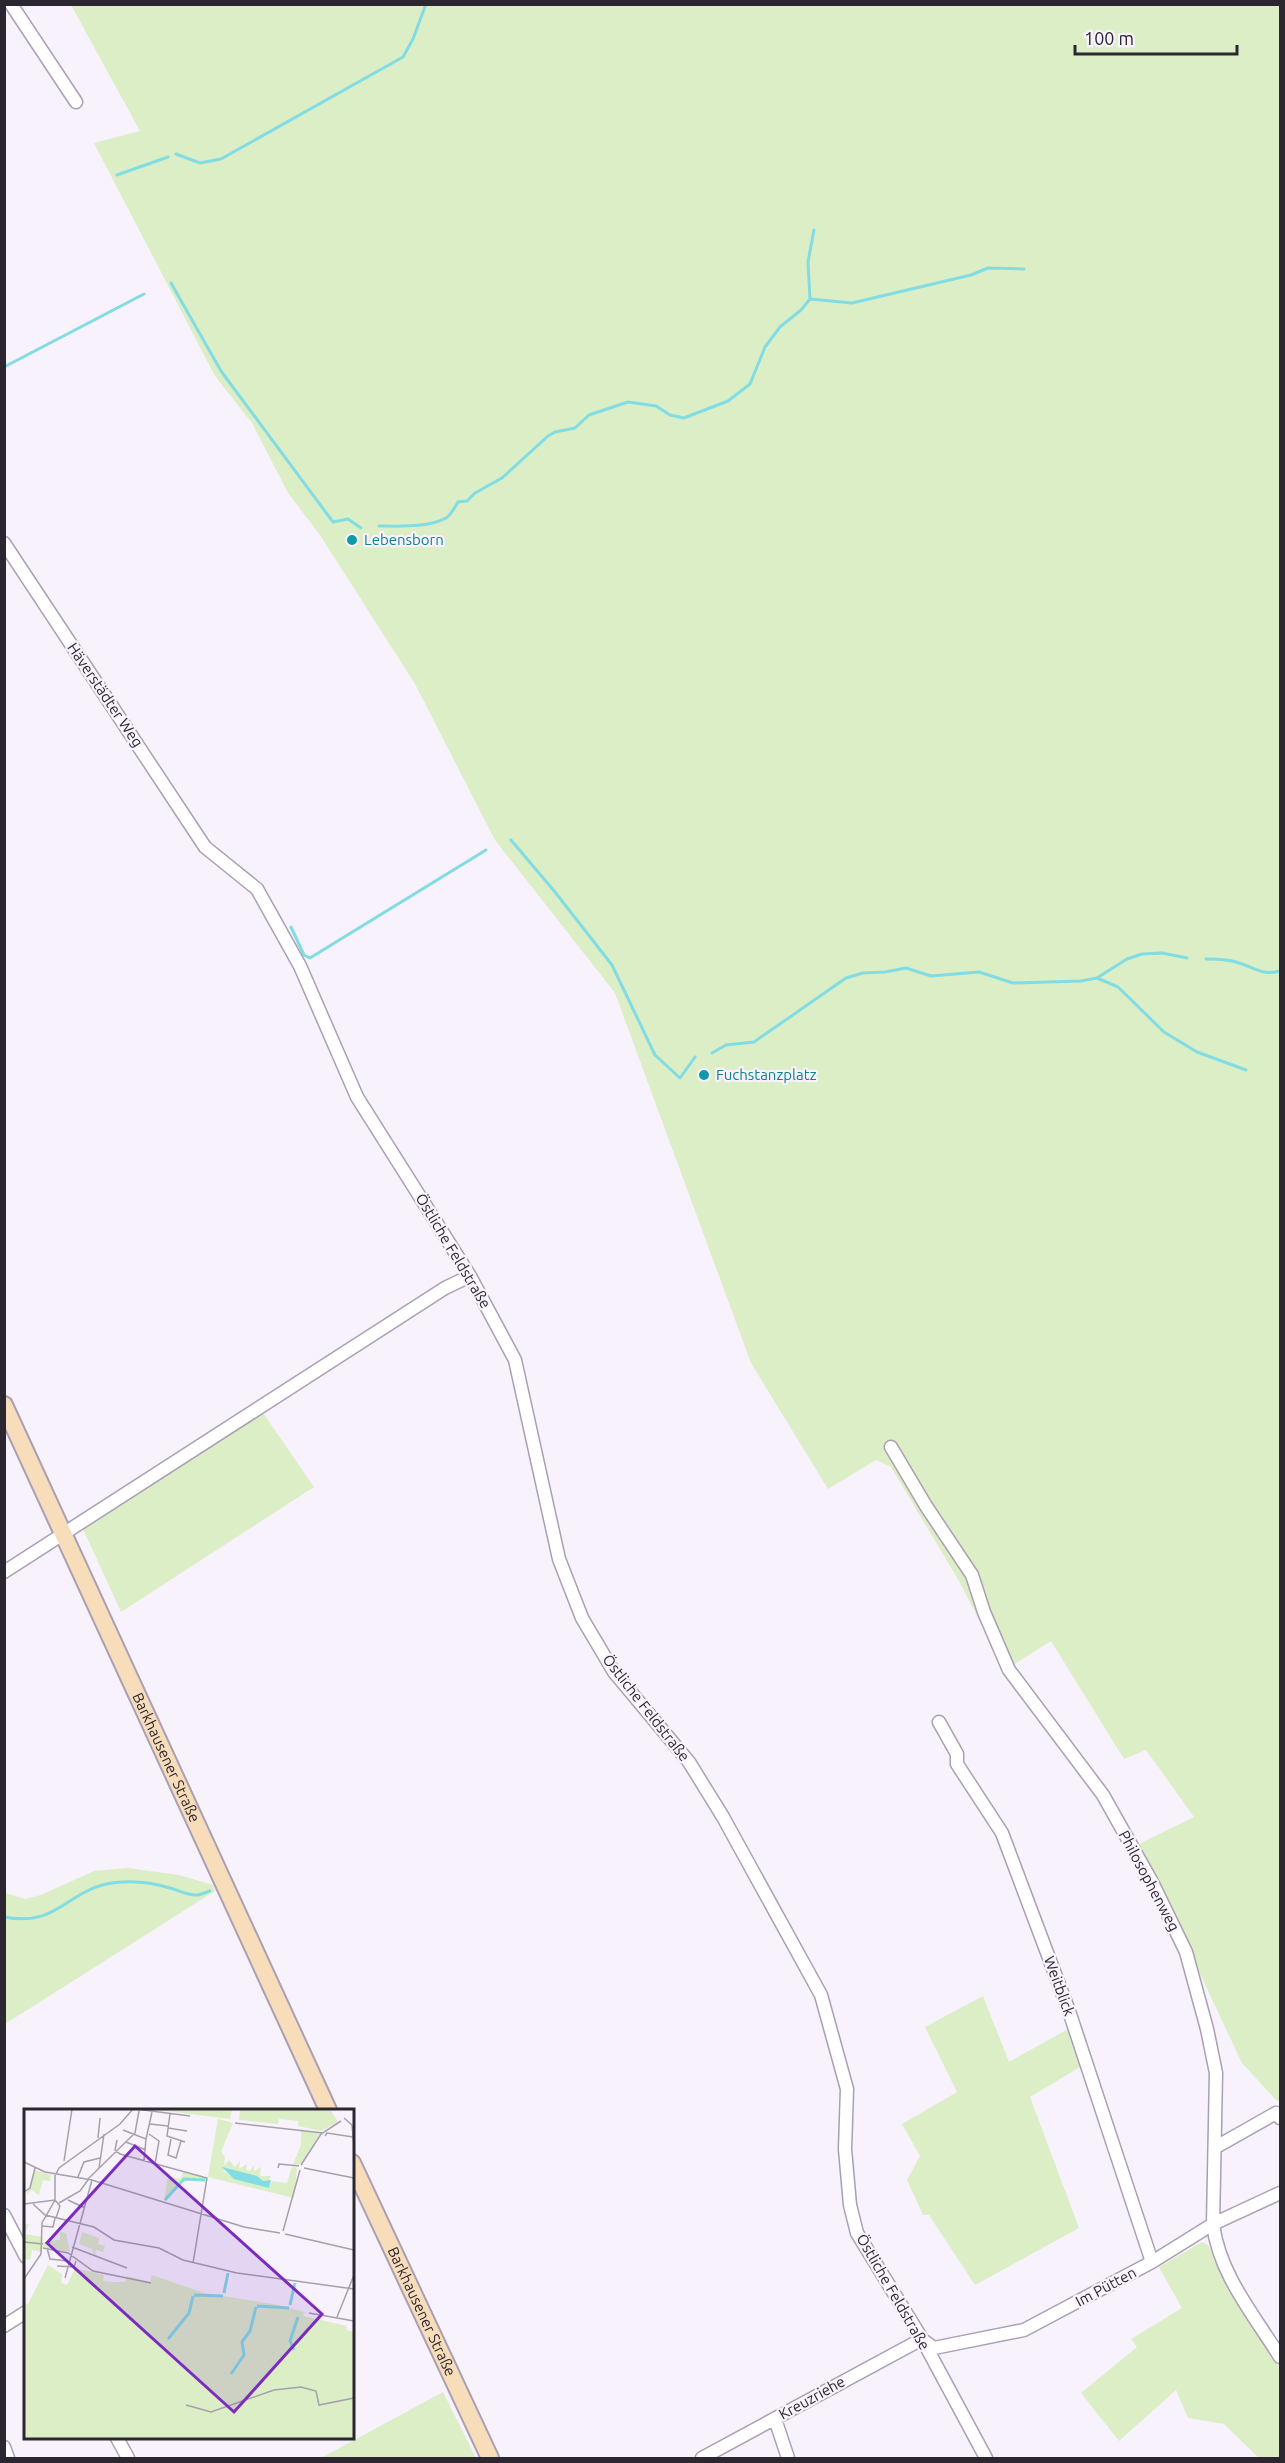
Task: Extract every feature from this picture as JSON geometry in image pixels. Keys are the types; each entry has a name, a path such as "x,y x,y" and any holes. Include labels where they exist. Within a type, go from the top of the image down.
{"main road":[{"name":"Barkhausener Straße","path":"4,1405 65,1533 328,2109"},
{"name":"Barkhausener Straße","path":"354,2167 490,2458"}],"street":[{"path":"11,4 76,102"},
{"name":"Häverstädter Weg","path":"4,543 206,847"},
{"name":"Östliche Feldstraße","path":"206,847 257,890 300,966 357,1097 470,1276 515,1360 559,1559 582,1618 614,1672 689,1762 723,1817 820,1995 847,2089 845,2149 850,2205 857,2233 922,2339 986,2458"},
{"path":"4,1572 445,1288 470,1276"},
{"name":"Philosophenweg","path":"891,1448 972,1575 984,1612 1009,1670 1103,1795 1153,1884 1186,1952 1207,2029 1216,2073 1213,2224 1215,2245 1224,2267 1281,2357"},
{"name":"Weitblick","path":"939,1722 957,1754 957,1764 1002,1833 1069,2012 1152,2262"},
{"path":"1216,2147 1276,2113 1281,2118"},
{"name":"Im Pütten","path":"922,2339 934,2348 1024,2330 1152,2262 1213,2224 1279,2197"},
{"path":"4,2216 24,2253"},
{"path":"4,2326 24,2313"},
{"name":"Kreuzriehe","path":"702,2458 922,2339"},
{"path":"775,2419 788,2458"},
{"path":"118,2439 128,2458"},
{"path":"4,2447 8,2458"}],"green space":[{"path":"71,5 1280,5 1280,2099 1277,2101 1242,2063 1139,1844 1194,1817 1146,1750 1124,1759 1051,1641 1005,1670 959,1581 891,1467 876,1460 828,1489 751,1363 615,993 495,840 415,684 320,535 288,493 252,423 215,376 94,143 140,131"},
{"path":"263,1413 314,1487 121,1612 83,1529"},
{"path":"128,1868 179,1875 213,1885 215,1891 5,2024 5,1893 25,1899 41,1895 94,1871"},
{"path":"983,1996 1009,2062 1070,2028 1080,2067 1030,2097 1079,2228 975,2285 929,2215 923,2215 907,2180 920,2156 902,2124 957,2092 925,2027"},
{"path":"1202,2242 1208,2245 1280,2369 1280,2458 1259,2458 1224,2424 1188,2418 1176,2390 1119,2441 1081,2393 1137,2347 1131,2339 1182,2308 1159,2267"},
{"path":"443,2392 476,2458 321,2458"}],"waterway":[{"path":"176,154 200,163 221,159 403,57 413,39 426,4"},
{"path":"117,175 168,157"},
{"path":"810,299 808,262 814,230"},
{"path":"379,526 422,525 446,518 458,502 467,501 475,493 502,478 548,436 555,432 575,428 589,415 628,402 656,406 670,415 684,418 728,401 750,384 765,347 780,327 801,310 810,299 852,303 971,275 988,268 1024,269"},
{"path":"171,283 221,371 333,522 348,519 361,528"},
{"path":"4,367 144,294"},
{"path":"511,840 612,965 655,1055 680,1078 695,1057"},
{"path":"291,927 304,955 310,958 486,850"},
{"path":"712,1053 726,1045 754,1042 846,978 863,973 906,968 931,976 979,972 1013,983 1081,981 1097,978 1127,959 1142,954 1162,953 1187,958"},
{"path":"1206,959 1231,961 1264,972 1280,971"},
{"path":"1097,978 1118,987 1164,1032 1197,1052 1246,1070"},
{"path":"4,1917 22,1919 48,1914 80,1895 106,1884 146,1883 194,1895 210,1891"}],"place":[{"name":"Lebensborn","path":"352,540"},
{"name":"Fuchstanzplatz","path":"704,1075"}]}
